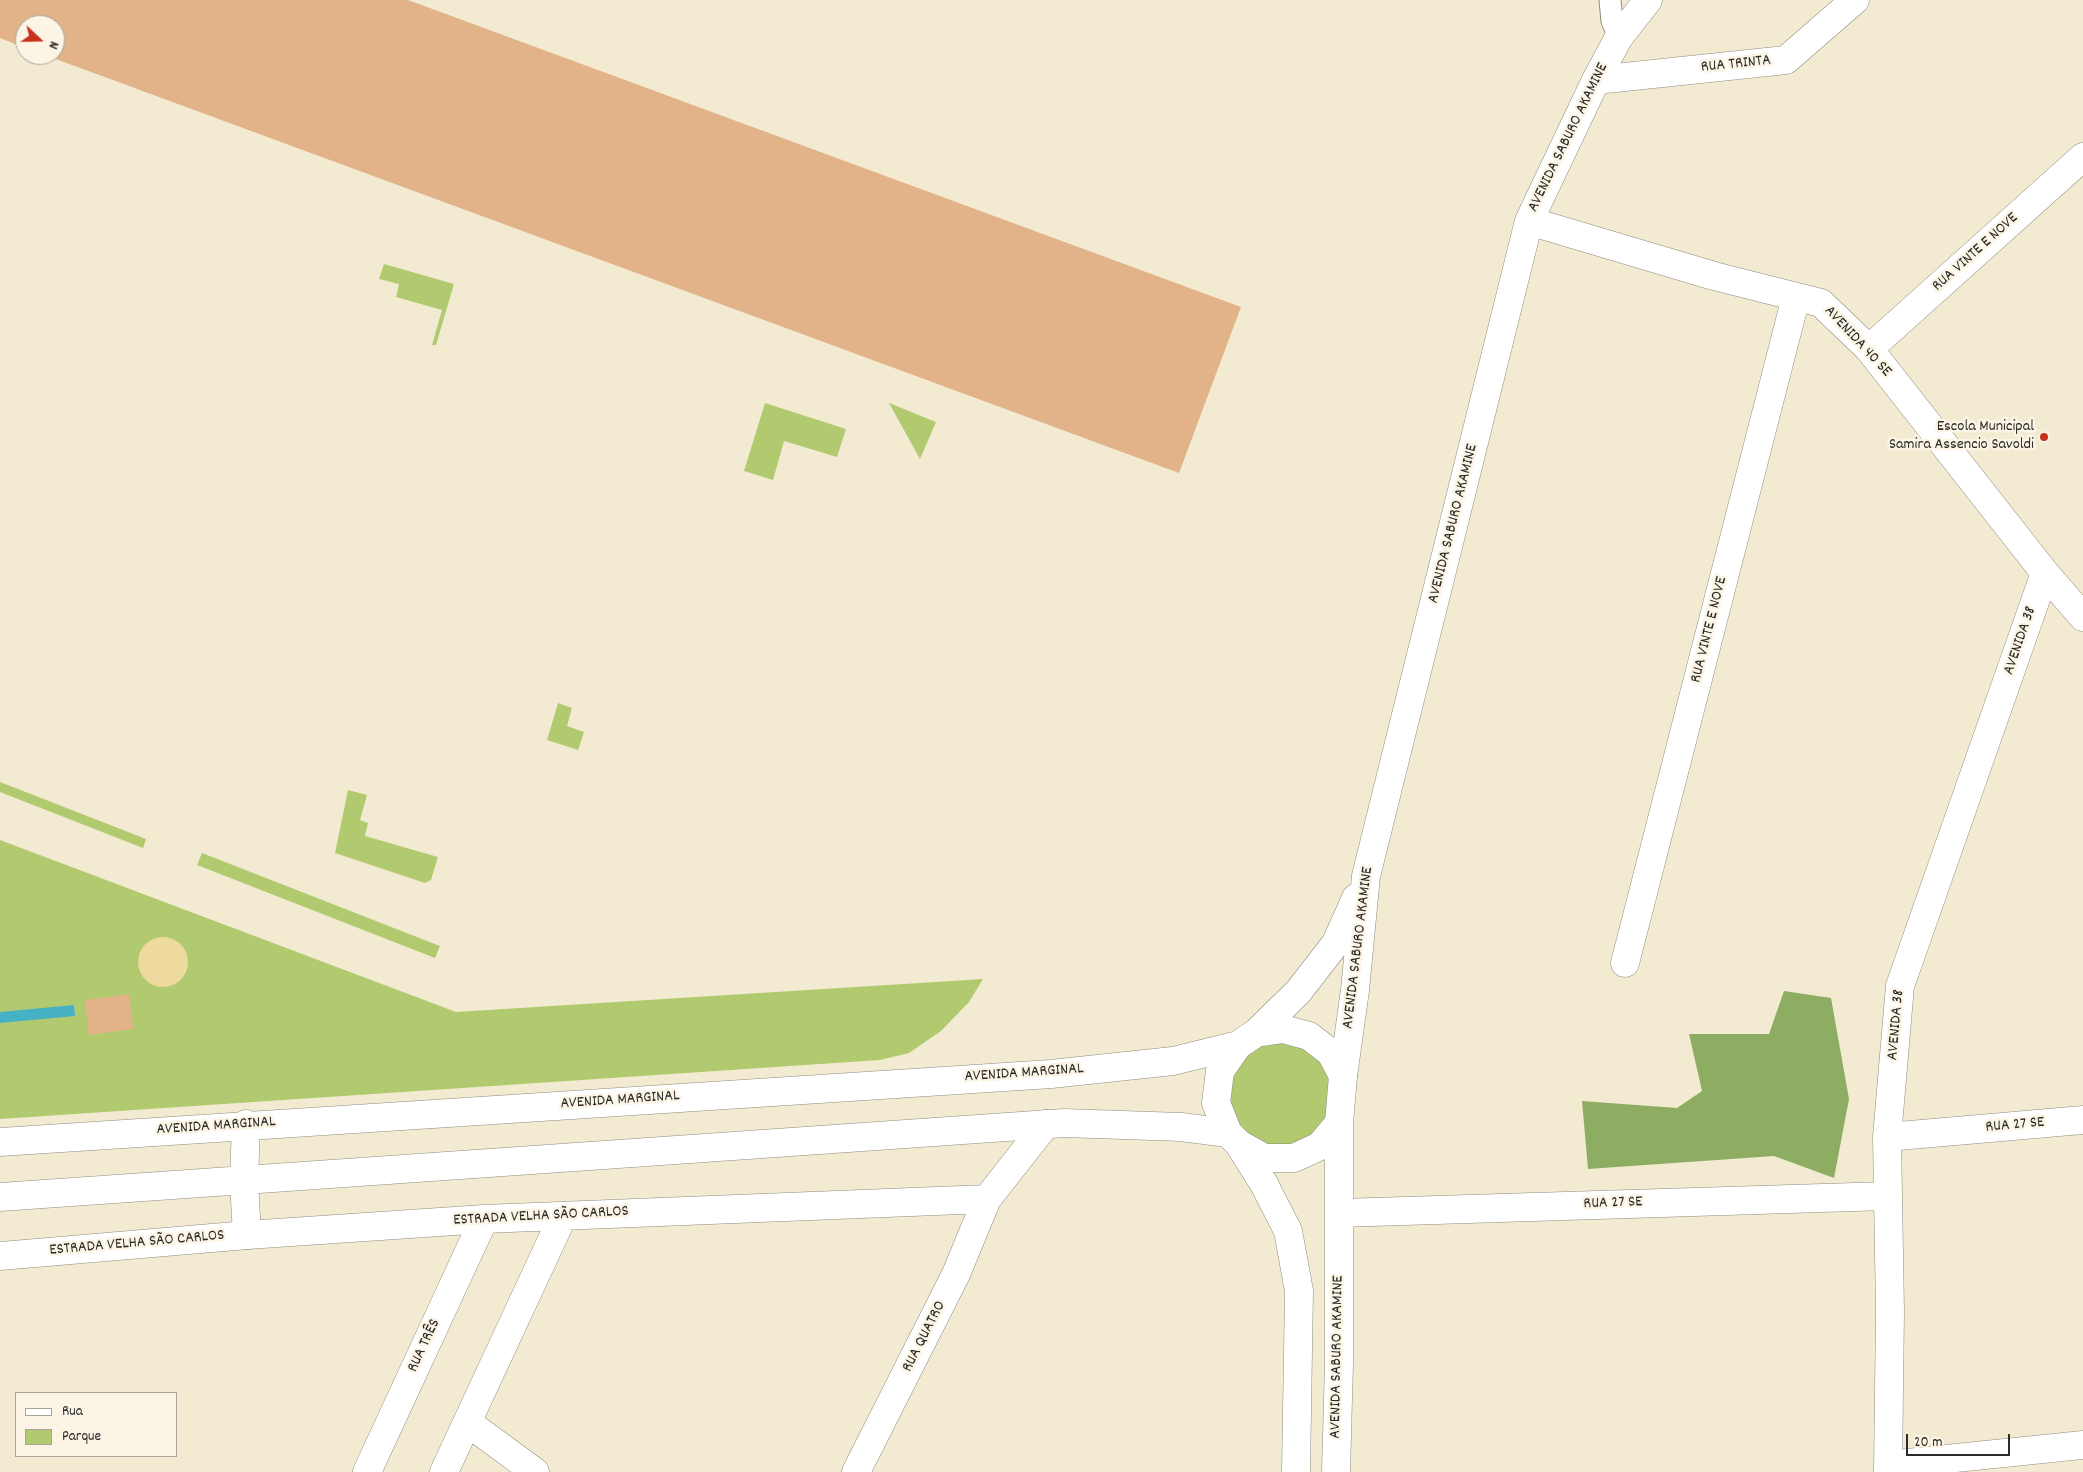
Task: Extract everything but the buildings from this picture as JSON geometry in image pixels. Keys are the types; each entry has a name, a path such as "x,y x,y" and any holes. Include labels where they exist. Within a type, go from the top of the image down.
{"street":[{"name":"AVENIDA SABURO AKAMINE","path":"1343,1076 1366,876 1530,221 1596,80 1619,38 1648,0"},
{"name":"RUA TRINTA","path":"1596,80 1786,60 1855,0"},
{"name":"RUA VINTE E NOVE","path":"1868,349 2083,157"},
{"name":"AVENIDA 40 SE","path":"1530,221 1714,276 1821,303 1868,349 2045,573 2083,617"},
{"name":"RUA VINTE E NOVE","path":"1625,963 1796,297"},
{"name":"AVENIDA 38","path":"1888,1468 1890,1311 1887,1137 1900,986 2045,573"},
{"path":"1296,1472 1300,1291 1288,1231 1264,1184 1233,1139 1216,1103 1220,1072 1247,1039 1298,992 1336,943 1366,876"},
{"path":"0,1197 1064,1123 1181,1127 1233,1139 1264,1158 1294,1158 1320,1146 1339,1123 1343,1076 1330,1053 1309,1036 1283,1029 1247,1039"},
{"name":"AVENIDA MARGINAL","path":"0,1142 246,1124 1051,1074 1173,1060 1247,1039"},
{"name":"RUA 27 SE","path":"1887,1137 2083,1120"},
{"name":"AVENIDA SABURO AKAMINE","path":"1336,1472 1340,1213 1339,1123"},
{"path":"246,1124 244,1181 247,1235"},
{"path":"987,1199 1046,1124"},
{"name":"RUA 27 SE","path":"1340,1213 1887,1196"},
{"name":"ESTRADA VELHA SÃO CARLOS","path":"0,1256 247,1235 484,1219 987,1199"},
{"name":"RUA QUATRO","path":"856,1472 956,1274 987,1199"},
{"path":"444,1472 563,1216"},
{"name":"RUA TRÊS","path":"367,1472 484,1219"},
{"path":"468,1422 534,1472"},
{"path":"1888,1468 2083,1445"}],"lane":[{"path":"1610,0 1612,21 1619,38"}],"green space":[{"path":"384,264 454,284 436,345 432,345 442,310 396,297 399,284 379,279"},
{"path":"765,403 846,429 837,457 784,441 773,480 744,471"},
{"path":"889,403 936,422 920,459"},
{"path":"558,703 572,708 567,726 584,732 578,750 547,740"},
{"path":"0,782 146,839 143,848 0,792"},
{"path":"348,790 367,795 360,820 368,823 365,836 438,857 431,880 425,883 335,853"},
{"path":"0,840 456,1012 983,979 969,1002 941,1031 909,1053 880,1060 0,1119"},
{"path":"202,853 440,946 435,958 197,865"},
{"path":"1784,991 1831,998 1849,1099 1834,1178 1774,1156 1588,1169 1582,1101 1677,1108 1702,1091 1689,1034 1769,1034"},
{"path":"1284,1039 1316,1052 1333,1082 1328,1117 1318,1131 1303,1140 1286,1145 1269,1144 1253,1138 1240,1126 1231,1111 1228,1094 1231,1076 1251,1048"}],"sand":[{"path":"158,937 168,937 181,944 188,957 188,967 181,980 168,987 158,987 149,983 142,976 138,967 138,957 142,948 149,941"}],"water":[{"path":"74,1005 75,1016 0,1023 0,1012"}],"place":[{"name":"Escola Municipal Samira Assencio Savoldi","path":"2044,437"}]}
